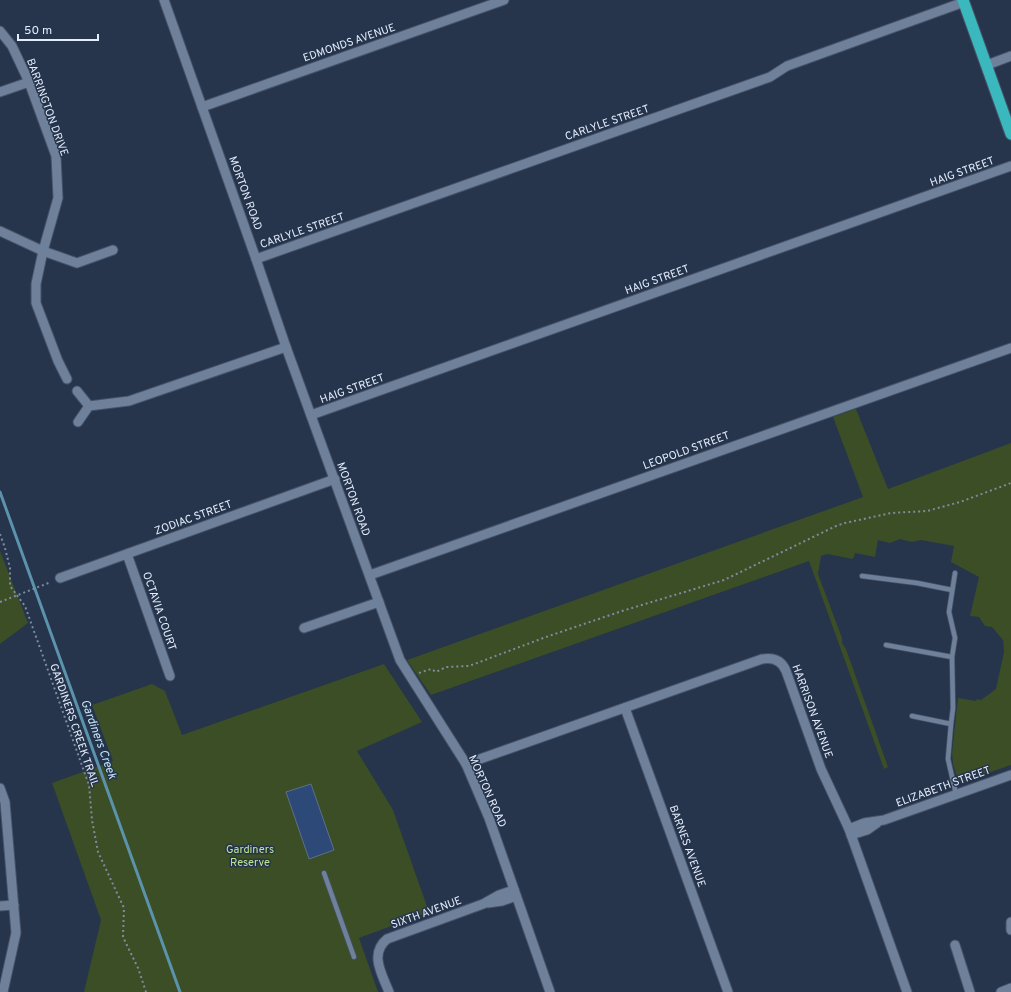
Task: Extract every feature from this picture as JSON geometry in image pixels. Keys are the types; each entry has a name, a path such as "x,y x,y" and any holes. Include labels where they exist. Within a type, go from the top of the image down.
{"highway":[{"path":"964,1 1011,134"}],"street":[{"name":"MORTON ROAD","path":"164,0 286,347 400,660 466,764 489,818 550,992"},
{"name":"EDMONDS AVENUE","path":"202,107 504,0"},
{"name":"CARLYLE STREET","path":"256,259 770,77 787,66 964,1"},
{"name":"BARRINGTON DRIVE","path":"0,31 12,46 29,82 56,156 58,198 43,251 36,284 36,303 58,361 67,379"},
{"path":"987,65 1011,56"},
{"path":"0,92 29,82"},
{"name":"HAIG STREET","path":"311,415 1011,166"},
{"path":"0,232 43,251 77,263 113,250"},
{"path":"78,422 89,406 129,401 286,347"},
{"name":"LEOPOLD STREET","path":"370,576 1011,348"},
{"path":"77,392 89,406"},
{"name":"ZODIAC STREET","path":"60,578 335,479"},
{"name":"OCTAVIA COURT","path":"127,554 170,676"},
{"path":"304,628 379,602"},
{"name":"HARRISON AVENUE","path":"466,764 762,659 772,658 780,662 786,671 821,769 850,832 906,992"},
{"name":"BARNES AVENUE","path":"626,708 728,992"},
{"name":"ELIZABETH STREET","path":"850,832 867,830 884,820 1011,775"},
{"path":"0,788 5,802 16,933 3,992"},
{"name":"SIXTH AVENUE","path":"389,992 378,960 378,952 383,942 392,936 483,904 502,901 515,893"},
{"path":"0,906 14,905"},
{"path":"1011,922 1011,930"},
{"path":"954,945 970,992"},
{"path":"1001,992 1011,988"}],"lane":[{"path":"955,573 949,612 955,638 952,657 953,708 950,724 948,759 956,794"},
{"path":"862,576 917,583 952,590"},
{"path":"886,645 952,657"},
{"path":"912,716 950,724"},
{"path":"324,873 354,958"}],"path":[{"path":"410,676 431,670 436,672 446,667 469,666 615,613 724,580 845,523 891,513 927,511 960,502 1011,482"},
{"name":"GARDINERS CREEK TRAIL","path":"0,534 10,568 10,586 25,606 89,785 92,820 98,852 124,908 123,937 138,968 146,992"},
{"path":"0,602 44,585"}],"green space":[{"path":"856,409 888,489 1011,443 1011,765 959,783 953,764 952,753 958,698 976,701 977,699 981,700 996,689 1004,652 1003,640 992,627 985,626 979,617 970,616 979,577 951,562 954,546 921,540 912,542 900,539 890,543 878,540 875,557 855,553 853,559 827,554 821,556 818,574 888,767 884,769 809,561 431,695 407,660 863,497 833,417"},
{"path":"0,551 28,623 0,644"},
{"name":"Gardiners Reserve","path":"384,664 422,722 357,751 393,810 429,912 359,938 378,992 84,992 101,920 52,783 113,761 92,705 152,684 165,691 182,735"}],"building":[{"path":"311,784 334,850 309,859 286,792"}],"waterway":[{"name":"Gardiners Creek","path":"0,492 180,992"}]}
